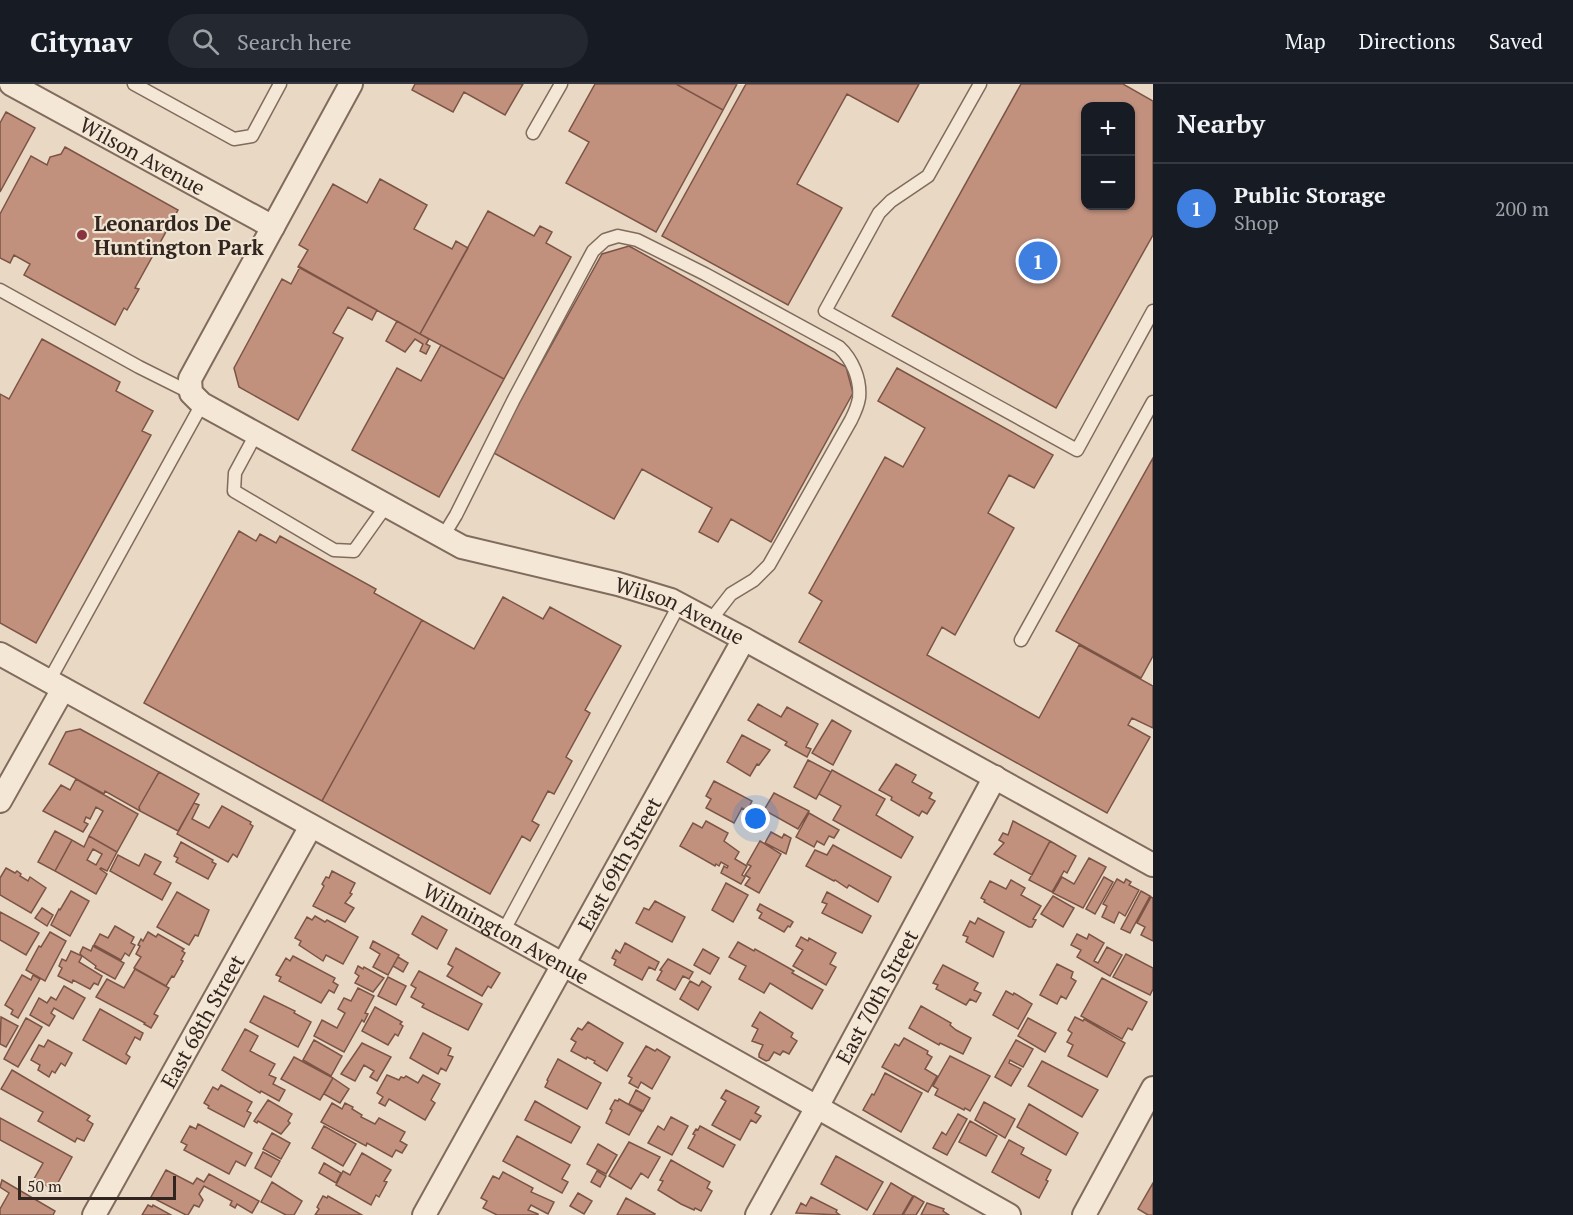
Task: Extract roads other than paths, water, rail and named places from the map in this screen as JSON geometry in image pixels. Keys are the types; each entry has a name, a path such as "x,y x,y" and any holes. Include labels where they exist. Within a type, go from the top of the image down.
{"street":[{"name":"Wilson Avenue","path":"11,84 273,227"},
{"path":"197,398 190,380 351,84"},
{"name":"Wilson Avenue","path":"197,398 256,434 442,538 470,550 618,584 680,605 1153,865"},
{"name":"East 69th Street","path":"424,1215 744,639"},
{"name":"Wilmington Avenue","path":"0,654 564,965 1009,1215"},
{"path":"0,801 56,685"},
{"name":"East 70th Street","path":"757,1215 818,1107 995,777"},
{"name":"East 68th Street","path":"93,1215 311,826"},
{"path":"1084,1215 1153,1088"}],"lane":[{"path":"134,84 234,139 252,136 274,86"},
{"path":"533,133 561,84"},
{"path":"980,84 928,176 891,201 879,213 825,311 1077,450 1153,311"},
{"path":"442,538 593,251 605,240 618,236 637,240 839,346 849,355 855,371 859,398 851,420 769,565 754,580 731,594 710,621"},
{"path":"0,290 197,398 56,685"},
{"path":"1021,640 1153,402"},
{"path":"256,434 235,473 234,491 334,550 354,551 386,506"},
{"path":"503,932 680,605"}],"place":[{"name":"Leonardos De Huntington Park","path":"82,235"},
{"name":"Public Storage","path":"1038,261"}]}
